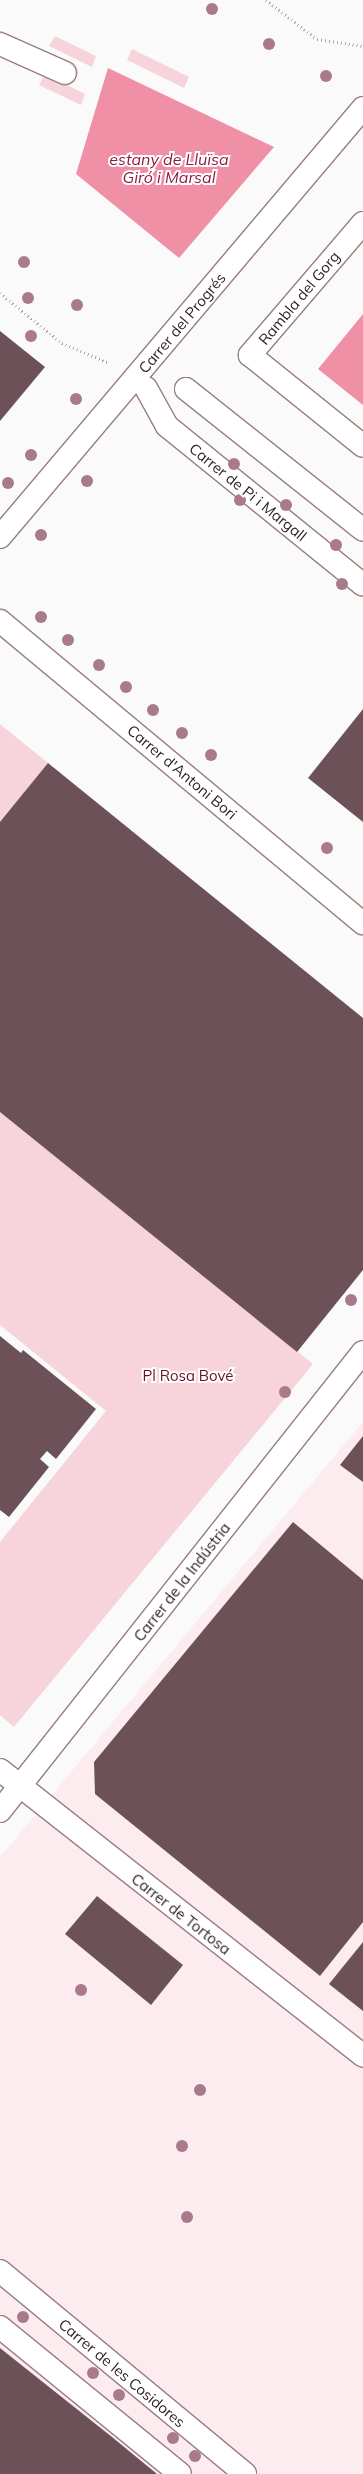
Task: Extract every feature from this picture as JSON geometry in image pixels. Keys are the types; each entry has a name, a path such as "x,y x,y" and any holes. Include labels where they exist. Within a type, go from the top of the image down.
{"street":[{"path":"0,44 65,73"},
{"name":"Carrer del Progrés","path":"0,537 363,108"},
{"name":"Rambla del Gorg","path":"363,223 250,355 363,446"},
{"name":"Carrer de Pi i Margall","path":"146,388 167,426 363,585"},
{"path":"186,390 363,530"},
{"name":"Carrer d'Antoni Bori","path":"0,621 363,923"},
{"name":"Carrer de la Indústria","path":"0,1811 363,1352"},
{"name":"Carrer de Tortosa","path":"0,1770 363,2056"},
{"name":"Carrer de les Cosidores","path":"0,2272 244,2474"},
{"path":"0,2327 180,2474"}],"path":[{"path":"266,0 317,39 363,46"},
{"path":"0,293 62,343 115,366"}],"shaded area":[{"path":"363,1422 363,2474 0,2474 0,1857"}],"green space":[{"path":"55,36 96,56 92,67 49,46"},
{"path":"132,49 189,77 184,88 127,60"},
{"path":"45,74 85,94 81,105 39,85"},
{"path":"0,724 48,763 0,825"},
{"name":"Pl Rosa Bové","path":"0,1112 313,1364 14,1727 0,1715 0,1542 106,1411 0,1325"}],"water":[{"name":"estany de Lluïsa Giró i Marsal","path":"108,68 274,147 179,258 76,174"},
{"path":"363,314 363,405 318,369"}],"building":[{"path":"0,331 45,367 0,421"},
{"path":"363,709 363,822 308,778"},
{"path":"48,763 363,1018 363,1270 297,1352 0,1112 0,822"},
{"path":"0,1336 21,1353 23,1350 96,1409 56,1459 47,1451 40,1459 49,1467 9,1517 0,1510"},
{"path":"363,1436 363,1482 340,1465"},
{"path":"293,1522 363,1580 363,1922 320,1976 95,1794 94,1762"},
{"path":"97,1896 183,1965 151,2005 65,1934"},
{"path":"363,1942 363,2011 329,1984"},
{"path":"0,2348 112,2437 157,2474 0,2474"}]}
